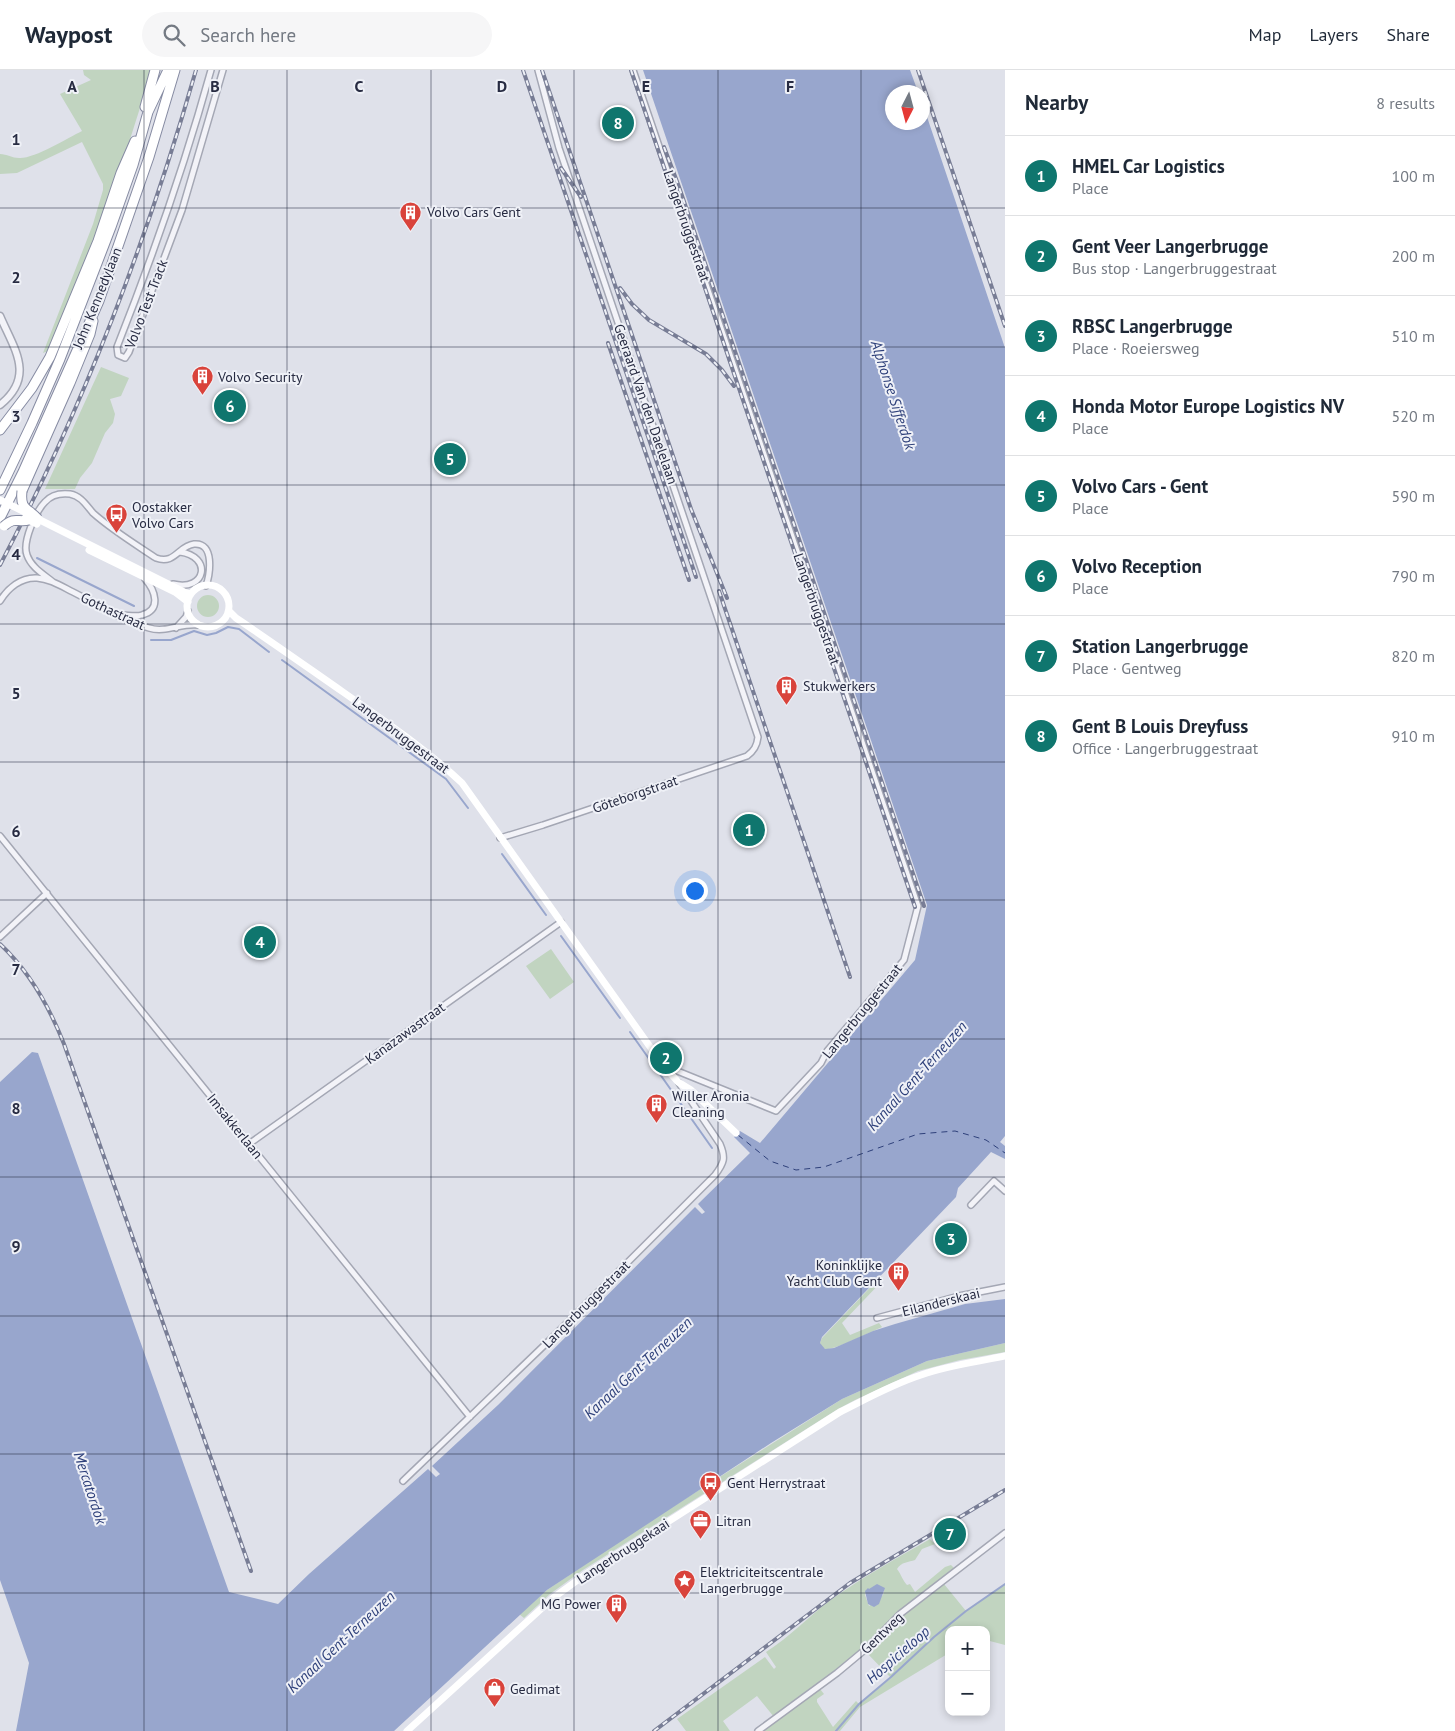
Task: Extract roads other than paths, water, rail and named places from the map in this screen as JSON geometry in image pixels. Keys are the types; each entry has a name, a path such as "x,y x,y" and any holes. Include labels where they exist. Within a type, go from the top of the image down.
{"highway":[{"name":"John Kennedylaan","path":"0,477 60,348 107,228 135,141 155,70"},
{"name":"John Kennedylaan","path":"0,490 60,360 133,165 148,112 168,70"},
{"name":"John Kennedylaan","path":"1,526 22,472 99,301 146,166 175,70"},
{"path":"0,430 32,388 50,357 98,241 121,173 135,141"},
{"path":"1,526 15,519 36,521 33,513 26,510 22,505 22,492 90,334 99,301"}],"main road":[{"path":"0,500 36,521 175,592 188,602"},
{"path":"0,505 191,594"},
{"path":"198,625 191,619 188,611 188,602 191,594 198,588 206,586 215,587 222,591 228,602 228,611 222,622"},
{"name":"Langerbruggestraat","path":"228,611 440,762 462,783 663,1065 678,1082"},
{"name":"Langerbruggestraat","path":"198,625 210,627 222,622 233,622 252,628"},
{"path":"678,1082 691,1090 736,1133"},
{"name":"Langerbruggekaai","path":"407,1731 553,1598 594,1569 832,1417 871,1396 920,1375 961,1364 1005,1356"}],"street":[{"name":"Volvo Test Track","path":"211,70 165,220 117,347 118,355 125,358 130,352 182,210 222,70"},
{"name":"Geeraard Van den Daelelaan","path":"538,70 559,148 758,737"},
{"name":"Langerbruggestraat","path":"634,70 918,906 904,960 827,1051 821,1063 776,1111 663,1065"},
{"path":"0,316 20,365 18,382 13,392 0,405"},
{"path":"53,582 30,562 25,545 28,532 44,502 55,496 71,494 80,498 100,519 162,561 169,559 194,544 204,547 208,552 209,571 206,586"},
{"path":"165,582 186,586 196,582 200,576 201,564 197,558 192,554 180,552"},
{"path":"118,615 140,616 148,613 154,606 154,590 143,577"},
{"path":"0,601 5,592 22,580 38,578 53,582"},
{"name":"Gothastraat","path":"53,582 118,615 149,628 161,630 198,625"},
{"path":"176,628 186,617 188,611"},
{"name":"Göteborgstraat","path":"500,838 746,756 754,751 758,744 758,737"},
{"name":"Imsakkerlaan","path":"0,836 470,1417"},
{"path":"0,937 46,893"},
{"name":"Kanazawastraat","path":"249,1144 561,922"},
{"name":"Langerbruggestraat","path":"403,1481 576,1314 723,1165 724,1154 720,1144 678,1082"},
{"path":"971,1204 994,1181 1005,1191"},
{"name":"Eilanderskaai","path":"877,1318 959,1296 1005,1287"},
{"name":"Gentweg","path":"758,1731 843,1668 900,1614 1005,1533"}],"water":[{"path":"643,70 910,70 915,85 885,85 885,130 930,130 930,126 1005,348 1005,1136 1000,1142 1005,1146 1005,1159 991,1152 958,1188 956,1197 822,1337 820,1343 825,1349 834,1348 873,1331 895,1324 965,1304 1005,1299 1005,1343 927,1361 842,1399 771,1443 547,1590 394,1731 16,1731 29,1663 0,1580 0,1082 32,1052 38,1053 229,1592 278,1604 309,1574 428,1469 436,1477 440,1474 432,1466 498,1405 695,1207 702,1214 705,1212 698,1204 750,1153 734,1137 740,1131 760,1143 915,960 927,905"},
{"path":"877,1584 885,1588 879,1604 874,1607 868,1604 865,1591"}],"waterway":[{"path":"37,558 134,606"},
{"path":"151,640 171,640 194,631 207,635 228,627 239,629 269,652"},
{"path":"282,660 446,779 468,808"},
{"path":"502,854 546,915"},
{"path":"561,936 620,1018"},
{"path":"630,1032 652,1063"},
{"path":"657,1070 712,1148"},
{"name":"Hospicieloop","path":"836,1731 859,1704 934,1637 966,1611 1005,1584"}],"railway":[{"path":"0,565 59,445 111,323 156,197 196,70"},
{"path":"523,70 696,577"},
{"path":"542,70 691,509 727,598"},
{"path":"631,70 915,907"},
{"path":"918,70 1005,326"},
{"path":"664,147 924,906"},
{"path":"561,168 581,197"},
{"path":"620,288 632,304 649,320 706,354 722,370 734,386"},
{"path":"608,343 689,580"},
{"path":"719,591 850,977"},
{"path":"0,944 21,966 38,990 64,1044 251,1571"},
{"path":"654,1731 850,1583 1005,1490"}],"place":[{"name":"Gent B Louis Dreyfuss","path":"618,123"},
{"name":"Volvo Cars Gent","path":"411,231"},
{"name":"Volvo Security","path":"202,396"},
{"name":"Volvo Reception","path":"230,406"},
{"name":"Volvo Cars - Gent","path":"450,459"},
{"name":"Oostakker Volvo Cars","path":"116,534"},
{"name":"Stukwerkers","path":"787,705"},
{"name":"HMEL Car Logistics","path":"749,830"},
{"name":"Honda Motor Europe Logistics NV","path":"260,942"},
{"name":"Gent Veer Langerbrugge","path":"666,1058"},
{"name":"Willer Aronia Cleaning","path":"656,1123"},
{"name":"RBSC Langerbrugge","path":"951,1239"},
{"name":"Koninklijke Yacht Club Gent","path":"898,1292"},
{"name":"Gent Herrystraat","path":"711,1502"},
{"name":"Station Langerbrugge","path":"950,1534"},
{"name":"Litran","path":"700,1540"},
{"name":"Elektriciteitscentrale Langerbrugge","path":"684,1599"},
{"name":"MG Power","path":"617,1623"},
{"name":"Gedimat","path":"494,1708"}],"water label":[{"name":"Alphonse Sifferdok","path":"893,395"},
{"name":"Kanaal Gent-Terneuzen","path":"917,1076"},
{"name":"Kanaal Gent-Terneuzen","path":"638,1368"},
{"name":"Mercatordok","path":"90,1488"},
{"name":"Kanaal Gent-Terneuzen","path":"341,1642"}]}
